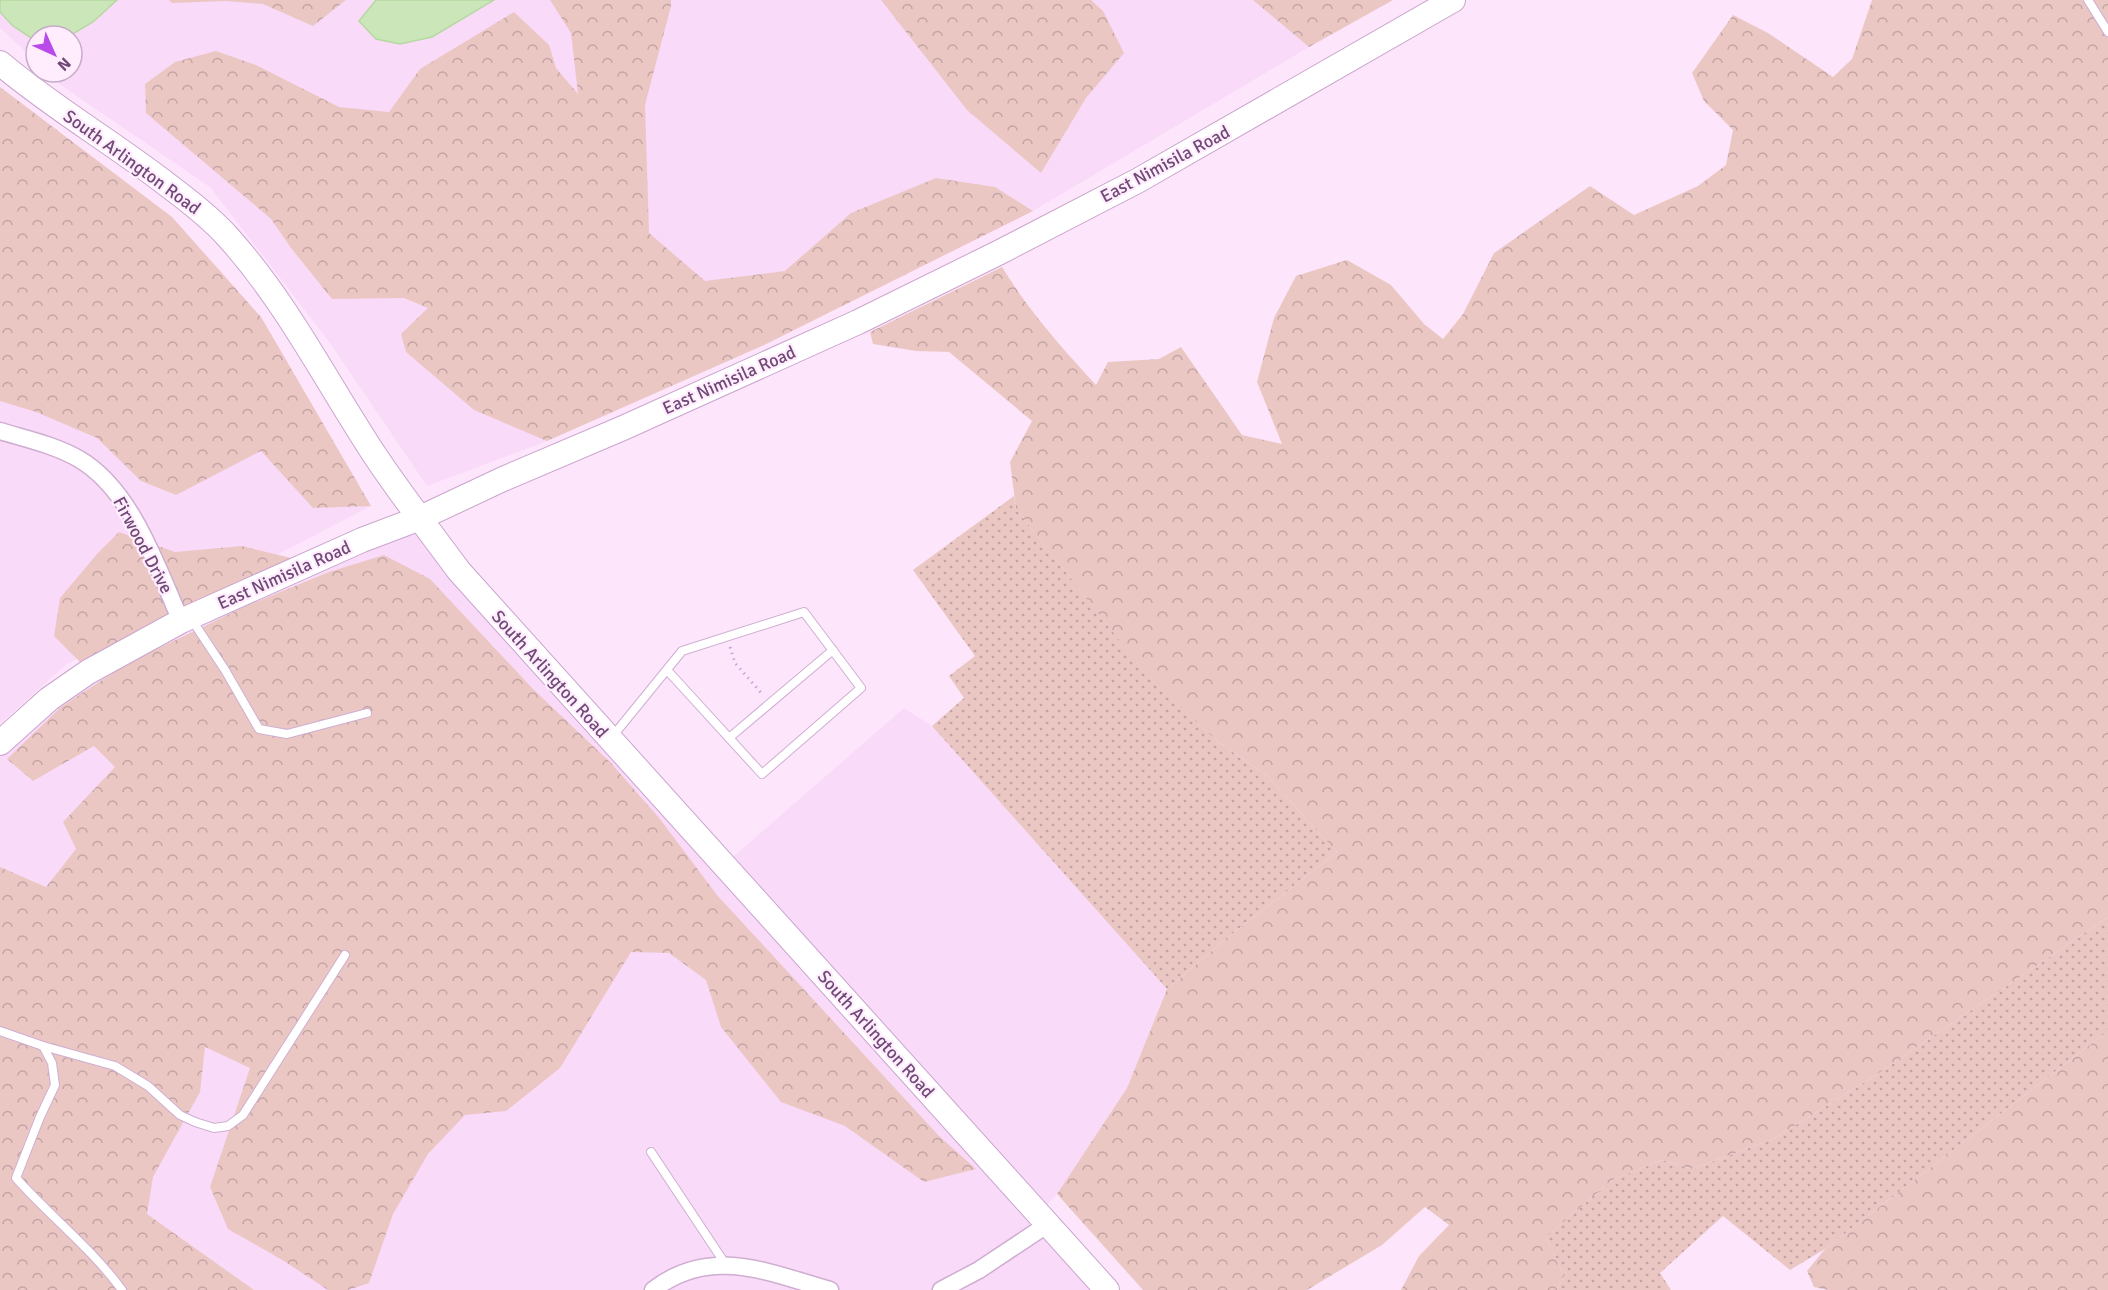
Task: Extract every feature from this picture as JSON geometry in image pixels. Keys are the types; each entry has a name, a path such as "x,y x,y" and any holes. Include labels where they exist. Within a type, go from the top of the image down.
{"street":[{"name":"East Nimisila Road","path":"0,743 50,699 88,672 186,619 362,540 420,518 847,327 998,253 1139,180 1453,0"},
{"name":"South Arlington Road","path":"0,63 58,108 141,164 191,203 225,234 256,269 376,457 466,579 1107,1290"},
{"name":"Firwood Drive","path":"0,431 78,458 105,480 127,508 186,619"},
{"path":"941,1290 979,1270 1048,1224"},
{"path":"653,1290 692,1270 726,1266 779,1273 831,1290"}],"lane":[{"path":"2088,0 2108,32"},
{"path":"610,740 682,651 804,612 861,688 762,774 667,670"},
{"path":"186,619 225,670 259,729 287,734 367,713"},
{"path":"729,738 833,650"},
{"path":"0,1031 43,1046 115,1066 148,1086 180,1115 214,1128 228,1126 243,1115 345,955"},
{"path":"43,1046 52,1063 55,1085 16,1178 43,1208 108,1270 122,1290"},
{"path":"651,1152 726,1266"}],"path":[{"path":"727,637 735,663 771,703"}],"shaded area":[{"path":"0,0 1393,0 1309,47 1033,211 764,345 547,441 427,486 330,343 210,187 60,84 84,84 84,24 24,24 24,50 0,28"},
{"path":"0,0 117,0 84,27 84,24 24,24 24,33 13,26 0,12"},
{"path":"376,0 494,0 432,37 400,44 376,39 359,21"},
{"path":"0,87 172,217 261,317 371,506 67,664 0,724"},
{"path":"420,518 1106,1290 0,1290 0,743 88,672"},
{"path":"904,708 932,726 1167,989 1127,1088 1057,1194 1046,1206 733,857"}],"green space":[{"path":"169,0 346,0 313,26 263,4 226,1 172,3"},
{"path":"550,0 671,0 645,105 649,233 705,281 785,271 851,213 936,178 995,187 1033,211 764,345 547,441 474,410 406,352 401,334 428,308 404,298 332,299 271,219 146,113 145,84 175,62 216,51 256,65 339,107 389,112 420,69 514,12 549,45 556,68 578,94 571,33"},
{"path":"881,0 1091,0 1103,11 1124,53 1086,98 1041,173 967,110"},
{"path":"1253,0 1393,0 1309,47"},
{"path":"1872,0 2108,0 2108,917 1876,1075 1773,1139 1692,1169 1662,1160 1612,1180 1546,1237 1564,1276 1557,1290 1401,1290 1419,1256 1449,1225 1425,1207 1382,1245 1307,1290 1143,1290 1057,1194 1127,1088 1167,989 1227,938 1337,852 1264,773 1218,742 1146,674 1016,509 1010,462 1032,421 949,352 916,351 873,344 870,332 1002,267 1058,343 1096,385 1108,362 1159,359 1181,347 1242,435 1282,444 1257,382 1274,318 1296,276 1347,260 1391,285 1424,324 1443,339 1463,314 1494,253 1590,186 1634,215 1698,186 1726,165 1733,130 1704,101 1692,73 1733,15 1768,33 1833,77 1852,59"},
{"path":"0,87 172,217 261,317 371,506 313,508 261,451 176,495 141,481 97,438 36,412 0,401"},
{"path":"1014,496 1016,509 1146,673 1218,742 1264,773 1337,852 1227,938 1167,989 932,726 964,698 949,676 975,656 913,570"},
{"path":"119,532 175,552 242,546 291,558 83,665 54,636 60,598"},
{"path":"384,555 430,579 533,689 611,763 660,819 717,895 939,1136 976,1169 924,1182 845,1126 781,1102 721,1027 706,980 669,953 631,952 560,1068 506,1111 465,1115 428,1154 393,1214 369,1283 348,1290 328,1290 284,1261 228,1229 210,1187 250,1068 205,1047 200,1092 153,1177 147,1214 254,1290 0,1290 0,867 46,887 76,849 63,822 115,767 94,746 33,781 7,759 61,707 126,664 246,606 329,572"},
{"path":"2108,917 2108,1031 1825,1249 1790,1270 1723,1216 1660,1273 1671,1290 1557,1290 1564,1276 1546,1237 1612,1180 1662,1160 1692,1169 1773,1139 1876,1075"},
{"path":"2108,1031 2108,1290 1828,1290 1814,1287 1807,1271 1825,1249"}]}
